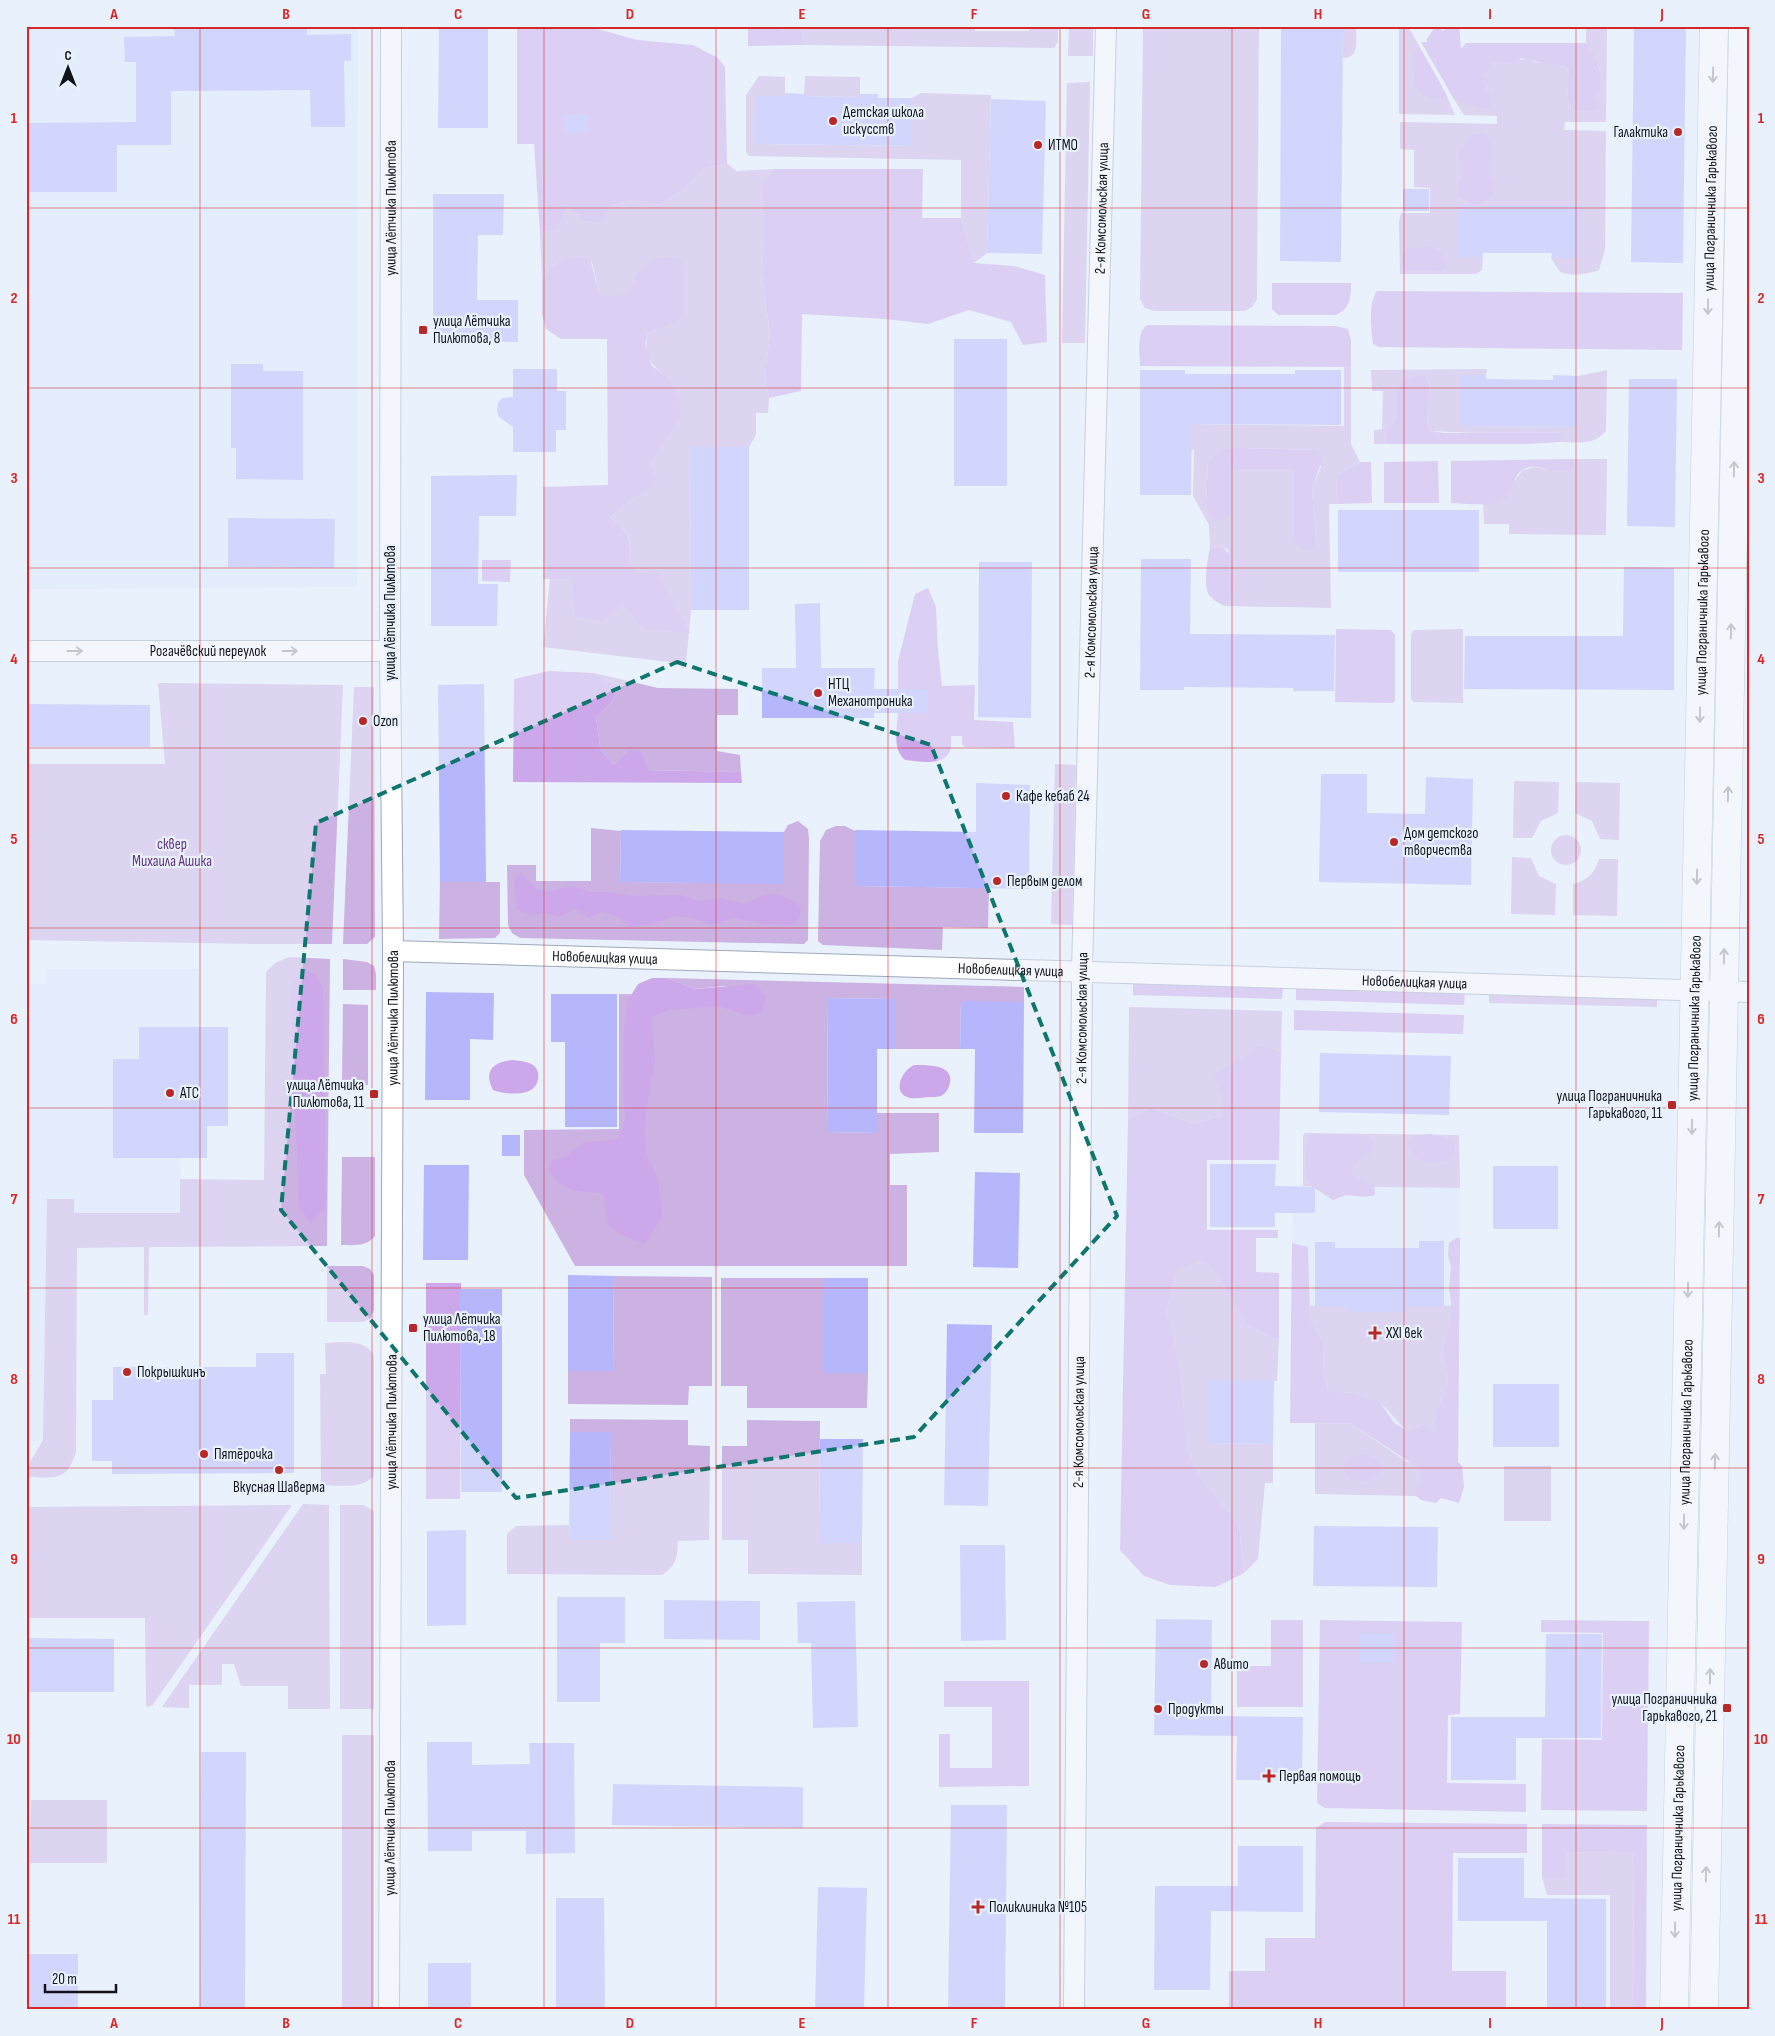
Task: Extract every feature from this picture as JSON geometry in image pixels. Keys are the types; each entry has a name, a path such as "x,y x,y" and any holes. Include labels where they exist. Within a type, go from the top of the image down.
{"street":[{"name":"улица Лётчика Пилютова","path":"389,2010 393,951 390,651 391,26"},
{"name":"2-я Комсомольская улица","path":"1074,2010 1082,972 1106,26"},
{"name":"улица Пограничника Гарькавого","path":"1674,2010 1714,26"},
{"name":"улица Пограничника Гарькавого","path":"1704,2010 1736,992 1743,26"},
{"name":"Рогачёвский переулок","path":"26,651 390,651"},
{"name":"Новобелицкая улица","path":"393,951 1736,992"}],"highlighted area":[{"path":"677,662 931,745 1117,1216 914,1437 516,1498 281,1210 316,823"}],"shaded area":[{"path":"26,26 358,26 357,587 26,589"},
{"path":"517,26 587,26 637,40 693,45 718,58 725,67 727,163 703,169 685,188 660,205 631,200 611,206 601,224 585,221 567,207 558,230 540,232 534,144 517,144"},
{"path":"748,26 780,26 780,31 802,31 802,45 748,46"},
{"path":"1445,26 1459,26 1461,49 1466,43 1586,43 1600,70 1601,77 1596,100 1600,106 1598,110 1573,110 1568,100 1567,82 1569,70 1566,67 1521,58 1513,63 1489,62 1490,67 1484,74 1490,79 1485,90 1490,95 1491,106 1485,109 1455,101 1421,42 1427,42 1435,27 1444,31"},
{"path":"1418,45 1447,97 1428,98 1414,85 1413,60"},
{"path":"1483,134 1488,137 1492,147 1491,176 1496,189 1493,195 1477,206 1458,196 1458,188 1464,166 1459,160 1459,152 1470,135"},
{"path":"774,169 923,169 922,218 961,218 974,263 1014,266 1045,275 1047,342 1023,345 1011,322 969,310 928,324 885,319 802,314 801,391 769,398 765,375 770,334 762,274 764,222 761,184"},
{"path":"1427,247 1442,253 1446,260 1446,268 1436,271 1405,272 1402,268 1402,253 1407,249"},
{"path":"582,257 591,262 599,294 613,296 619,296 628,291 632,287 636,274 657,257 681,259 684,277 684,315 668,326 648,333 645,344 652,366 670,379 678,399 681,416 650,463 656,481 647,492 630,500 610,517 625,531 630,548 629,562 640,573 658,574 690,633 643,628 623,604 604,621 575,616 572,579 543,579 543,487 608,485 607,339 561,339 546,329 542,314 542,276 562,259"},
{"path":"1272,283 1351,283 1350,298 1347,306 1336,315 1278,315 1272,309"},
{"path":"1377,291 1683,293 1682,350 1379,347 1373,344 1371,324 1372,302"},
{"path":"1147,325 1336,326 1348,329 1351,340 1351,367 1140,366 1140,338"},
{"path":"1411,376 1426,376 1430,387 1427,423 1431,431 1444,433 1561,433 1563,437 1560,442 1528,444 1385,444 1386,431 1397,419 1397,390 1401,379"},
{"path":"1243,448 1316,450 1323,457 1312,489 1316,541 1313,548 1307,550 1299,548 1294,540 1294,469 1231,469 1231,515 1219,521 1209,519 1206,504 1208,463 1220,450"},
{"path":"1573,459 1574,467 1567,470 1554,471 1537,467 1524,469 1516,476 1506,498 1499,501 1483,504 1451,503 1451,461"},
{"path":"1438,461 1439,503 1384,503 1384,462"},
{"path":"1360,462 1371,462 1372,503 1338,504 1338,474"},
{"path":"1220,546 1230,556 1234,575 1233,596 1224,606 1209,595 1206,584 1210,549"},
{"path":"482,560 511,560 510,582 482,581"},
{"path":"928,588 936,607 942,686 975,685 974,720 1013,722 1015,748 965,747 962,744 962,736 951,736 950,751 942,759 930,762 905,760 901,756 896,739 898,713 928,713 928,689 898,689 898,661 915,594"},
{"path":"1336,629 1391,630 1395,635 1395,701 1393,703 1335,702"},
{"path":"549,671 594,673 617,687 612,702 596,717 600,747 613,765 628,751 642,751 647,770 741,772 742,783 513,782 514,679"},
{"path":"521,873 536,889 548,892 571,886 590,892 608,892 631,896 680,895 698,901 720,898 746,904 760,897 774,895 787,898 801,907 799,918 793,925 765,924 733,918 711,925 695,919 676,916 651,924 630,927 617,916 601,912 589,918 575,909 560,917 545,913 531,915 517,910 514,880"},
{"path":"302,967 316,975 323,989 326,1208 311,1222 299,1208 290,988"},
{"path":"47,969 199,969 199,1027 228,1027 228,1126 191,1127 191,1144 207,1145 207,1158 180,1158 181,1213 74,1213 47,1199 43,1440 26,1441 26,984 46,984"},
{"path":"652,978 667,978 695,989 755,984 766,997 763,1012 749,1016 719,1006 670,1010 651,1017 655,1060 644,1134 647,1156 658,1179 662,1217 645,1244 621,1235 608,1224 603,1193 578,1191 566,1187 548,1170 552,1161 566,1156 583,1143 618,1139 625,1121 623,1081 627,1002 638,984"},
{"path":"1133,982 1283,987 1282,999 1133,995"},
{"path":"1296,988 1465,993 1464,1005 1296,1000"},
{"path":"1294,1010 1464,1015 1463,1034 1294,1030"},
{"path":"1262,1045 1281,1052 1279,1160 1207,1160 1207,1230 1278,1230 1278,1238 1256,1238 1256,1272 1279,1273 1279,1340 1247,1325 1213,1269 1200,1261 1177,1270 1166,1314 1179,1367 1186,1448 1201,1479 1239,1525 1244,1573 1216,1587 1170,1585 1144,1576 1120,1550 1128,1121 1149,1107 1194,1124 1223,1115 1223,1096 1214,1075"},
{"path":"513,1060 523,1061 536,1068 538,1079 535,1086 529,1091 520,1093 506,1093 493,1090 489,1078 492,1069 495,1065"},
{"path":"914,1065 938,1067 948,1072 950,1083 946,1092 937,1097 910,1098 904,1096 901,1092 900,1083 905,1073"},
{"path":"1322,1134 1368,1136 1373,1141 1372,1152 1354,1164 1351,1174 1374,1185 1375,1195 1365,1197 1346,1195 1333,1200 1310,1185 1306,1173 1306,1148 1309,1136"},
{"path":"1430,1134 1445,1137 1454,1142 1455,1154 1452,1159 1425,1162 1410,1152 1407,1145 1412,1136"},
{"name":"XXI век","path":"1293,1186 1460,1188 1458,1462 1407,1462 1350,1423 1290,1423"},
{"path":"1456,1238 1460,1238 1458,1462 1462,1466 1464,1487 1459,1503 1441,1498 1436,1503 1421,1500 1415,1495 1421,1478 1419,1468 1350,1423 1290,1423 1292,1243 1308,1247 1310,1319 1324,1344 1323,1374 1328,1391 1351,1393 1380,1402 1394,1423 1407,1431 1424,1425 1434,1432 1436,1410 1445,1395 1448,1382 1442,1352 1451,1318 1449,1243"},
{"path":"426,1283 461,1283 460,1499 426,1499"},
{"path":"1366,1455 1376,1458 1382,1467 1376,1477 1372,1480 1362,1481 1345,1475 1345,1463 1355,1456"},
{"path":"1271,1620 1303,1620 1303,1707 1237,1707 1237,1666 1271,1666"},
{"path":"1320,1620 1462,1622 1460,1714 1448,1715 1447,1783 1526,1784 1526,1812 1325,1808 1317,1803"},
{"path":"1541,1620 1649,1621 1647,1811 1541,1810 1542,1739 1602,1740 1603,1633 1541,1632"},
{"path":"944,1681 1029,1681 1029,1786 939,1787 939,1734 950,1734 950,1768 992,1768 992,1707 944,1707"},
{"path":"1325,1822 1527,1824 1527,1853 1453,1853 1452,1971 1506,1971 1506,2010 1229,2010 1229,1971 1265,1971 1265,1938 1315,1938 1316,1828"},
{"path":"1542,1824 1647,1825 1646,2010 1633,2010 1634,1853 1566,1852 1565,1878 1542,1877"}],"green space":[{"path":"780,26 974,26 975,31 1029,31 1030,26 1058,26 1058,42 1054,48 802,45 802,31 780,31"},
{"path":"1069,26 1093,26 1093,56 1068,56"},
{"path":"1143,26 1259,26 1257,299 1252,307 1245,311 1154,311 1145,308 1140,299"},
{"path":"1343,26 1356,26 1356,47 1352,55 1343,58"},
{"path":"1399,26 1408,26 1445,92 1455,115 1399,114"},
{"path":"1586,26 1607,26 1606,122 1565,122 1564,130 1606,131 1605,250 1599,270 1590,273 1565,274 1560,271 1551,258 1580,258 1580,206 1458,206 1457,257 1483,257 1482,270 1476,274 1400,274 1399,221 1401,213 1430,213 1430,188 1414,187 1414,150 1400,149 1400,122 1497,124 1497,116 1464,115 1455,101 1473,105 1485,90 1490,79 1483,73 1489,61 1529,59 1539,63 1557,63 1569,70 1567,82 1568,100 1573,110 1596,100 1600,69 1586,43"},
{"path":"759,76 785,77 785,96 755,96 755,144 911,146 912,98 921,93 991,95 987,253 974,263 961,218 961,160 749,156 746,152 746,95"},
{"path":"805,76 860,77 860,97 804,96"},
{"path":"1090,82 1085,343 1062,343 1067,83"},
{"path":"727,163 736,171 774,169 761,184 764,222 762,274 770,334 765,375 769,398 768,413 756,413 756,435 749,447 690,447 691,610 686,664 543,647 550,579 640,573 629,562 630,548 628,536 621,526 610,517 630,500 647,492 655,481 650,463 662,444 670,379 658,370 650,360 646,341 648,333 668,326 683,295 684,277 634,285 628,293 614,298 599,294 592,262 562,259 542,276 540,232 558,230 567,207 585,221 601,224 611,206 631,200 660,205 685,188 703,169"},
{"path":"1344,367 1351,367 1351,444 1360,462 1338,474 1338,504 1329,504 1331,608 1224,606 1233,596 1228,550 1220,546 1210,549 1209,525 1193,496 1194,450 1189,449 1190,424 1344,426","holes":["1243,448 1316,450 1321,467 1312,489 1316,540 1294,540 1294,469 1231,469 1206,504 1208,463"]},
{"path":"1487,369 1486,375 1459,375 1459,426 1576,427 1578,376 1607,370 1606,431 1601,436 1590,441 1560,442 1563,437 1431,431 1427,423 1430,387 1426,376 1411,376 1401,379 1397,390 1397,419 1386,431 1385,444 1374,444 1374,430 1382,429 1383,391 1372,391 1371,370"},
{"path":"1573,459 1607,459 1606,535 1509,534 1509,524 1484,524 1483,503 1492,503 1509,493 1511,485 1523,470 1535,467 1545,469 1575,463"},
{"path":"1463,629 1463,703 1413,702 1411,698 1411,634 1414,630"},
{"path":"594,673 658,688 738,689 738,715 717,715 717,751 740,755 741,772 646,770 642,751 628,751 613,765 600,747 596,717 612,702 617,687"},
{"name":"сквер Михаила Ашика","path":"158,683 343,685 332,944 26,940 26,764 165,764"},
{"path":"354,687 374,687 375,937 367,944 343,944"},
{"path":"1055,764 1076,765 1072,925 1051,924"},
{"path":"1514,781 1559,782 1558,813 1541,821 1532,838 1513,838"},
{"path":"1576,782 1620,783 1619,840 1600,839 1592,821 1575,813"},
{"path":"798,821 808,829 809,839 808,940 804,944 520,938 512,933 508,925 507,865 536,865 536,881 591,881 591,828 621,831 620,882 784,883 784,832 788,825"},
{"path":"836,826 845,826 855,831 855,886 989,888 988,928 943,927 942,950 823,945 818,941 820,841 826,830"},
{"path":"1566,835 1572,836 1580,844 1580,856 1572,864 1566,865 1560,864 1552,856 1551,850 1552,844 1560,836"},
{"path":"1512,857 1531,858 1539,876 1556,884 1555,915 1511,914"},
{"path":"1599,859 1618,859 1617,916 1573,915 1573,884 1583,881 1590,876"},
{"path":"440,882 500,882 500,933 495,938 439,939"},
{"path":"289,957 330,959 327,1246 149,1247 148,1315 144,1315 144,1247 77,1248 76,1452 68,1469 63,1474 52,1477 26,1477 26,1469 43,1440 47,1199 74,1199 74,1213 180,1213 180,1179 264,1180 266,972 275,963"},
{"path":"343,959 367,962 374,966 376,990 343,990"},
{"path":"667,978 1024,987 1024,1002 961,1002 960,1049 895,1049 895,999 828,998 827,1132 876,1133 877,1113 939,1113 939,1152 890,1154 890,1185 907,1185 907,1266 575,1266 524,1175 524,1130 619,1129 619,994 765,997 724,986 695,989"},
{"path":"1489,995 1657,999 1657,1007 1489,1003"},
{"path":"343,1004 368,1005 368,1085 342,1085"},
{"path":"1129,1007 1282,1011 1281,1052 1262,1045 1223,1096 1223,1115 1194,1124 1149,1107 1128,1121"},
{"path":"1305,1133 1459,1135 1460,1188 1303,1186 1303,1136"},
{"path":"342,1157 375,1157 375,1236 372,1240 360,1245 341,1245"},
{"path":"1200,1261 1213,1269 1247,1325 1279,1340 1277,1381 1208,1381 1208,1443 1273,1444 1273,1483 1265,1483 1258,1559 1244,1573 1239,1525 1201,1479 1186,1448 1166,1314 1177,1270"},
{"path":"327,1266 363,1266 370,1269 374,1275 374,1310 370,1319 363,1322 327,1322"},
{"path":"614,1276 712,1277 712,1386 689,1386 688,1405 568,1404 568,1371 613,1371"},
{"path":"721,1278 823,1278 823,1373 868,1373 867,1408 747,1408 747,1386 721,1386"},
{"path":"1310,1306 1348,1306 1348,1312 1408,1312 1408,1306 1451,1306 1451,1318 1442,1352 1448,1382 1445,1395 1436,1410 1434,1432 1424,1425 1407,1431 1380,1402 1351,1393 1328,1391 1323,1374 1324,1344 1310,1319"},
{"path":"346,1342 359,1344 370,1350 374,1356 374,1476 356,1485 321,1485 320,1374 326,1374 325,1343"},
{"path":"570,1419 688,1420 688,1445 710,1446 709,1540 678,1541 675,1561 671,1568 662,1575 507,1574 507,1534 516,1526 569,1525 569,1540 610,1540 611,1432 570,1432"},
{"path":"747,1420 820,1421 819,1543 862,1543 862,1575 748,1574 748,1540 722,1540 722,1446 747,1446"},
{"path":"1315,1423 1350,1423 1407,1462 1458,1462 1458,1497 1315,1494"},
{"path":"1504,1466 1551,1466 1551,1521 1504,1521"},
{"path":"303,1504 329,1505 330,1709 288,1709 288,1686 241,1686 234,1664 222,1664 222,1685 189,1685 189,1708 162,1707"},
{"path":"292,1505 152,1706 146,1707 145,1618 26,1618 26,1507"},
{"path":"340,1505 363,1505 374,1511 374,1709 340,1709"},
{"path":"342,1735 374,1735 374,2010 342,2010"},
{"path":"31,1800 107,1800 107,1863 30,1863"},
{"path":"1565,1852 1634,1853 1633,2010 1610,2010 1610,1895 1547,1895 1542,1877 1565,1877"}],"building":[{"path":"174,26 307,26 307,35 351,34 351,61 344,61 345,127 311,127 310,90 171,91 171,145 117,145 117,192 26,192 26,123 136,122 136,62 125,62 124,37 175,36"},
{"path":"439,26 488,26 488,128 438,128"},
{"path":"1281,26 1343,26 1341,262 1280,261"},
{"path":"1634,26 1686,26 1683,263 1631,262"},
{"name":"Детская школа искусств","path":"785,93 804,94 804,96 860,97 860,94 878,94 878,98 912,98 912,146 754,144 755,96 785,96"},
{"path":"991,99 1046,101 1042,254 987,253"},
{"path":"588,114 588,132 565,133 564,115"},
{"path":"1403,189 1429,189 1429,211 1403,211"},
{"path":"433,194 504,194 503,235 478,235 477,300 518,300 518,342 433,341"},
{"path":"1457,206 1581,206 1580,258 1551,258 1552,253 1483,253 1483,257 1457,257"},
{"path":"954,339 1007,339 1007,486 954,486"},
{"path":"231,364 263,364 263,371 303,371 303,480 236,479 236,448 231,448"},
{"path":"513,369 557,369 557,391 566,391 566,430 556,430 556,452 513,452 513,427 499,417 497,410 498,403 502,398 513,397"},
{"path":"1140,370 1185,370 1185,374 1295,374 1295,370 1341,370 1341,425 1192,424 1191,495 1140,495"},
{"path":"1459,375 1486,375 1486,379 1553,380 1553,375 1578,376 1577,427 1459,426"},
{"path":"1629,379 1677,379 1675,527 1627,526"},
{"path":"690,447 749,447 749,610 691,610"},
{"path":"517,475 516,516 479,516 478,584 498,584 497,626 431,626 431,476"},
{"path":"1338,510 1479,510 1479,572 1338,572"},
{"path":"228,518 335,519 334,568 228,567"},
{"path":"1141,559 1191,559 1190,634 1335,635 1334,691 1293,691 1293,688 1184,687 1184,690 1140,690"},
{"path":"979,562 1032,562 1031,718 978,717"},
{"path":"1624,567 1674,568 1674,690 1464,689 1465,636 1623,636"},
{"name":"НТЦ Механотроника","path":"820,603 821,668 875,668 874,689 928,689 928,713 874,713 874,718 762,718 762,668 796,668 795,604"},
{"path":"484,684 486,882 440,882 438,685"},
{"path":"26,704 150,705 150,747 26,747"},
{"path":"1321,774 1367,774 1367,813 1425,814 1426,777 1473,779 1471,885 1319,882"},
{"path":"976,783 1030,785 1029,889 855,886 855,830 976,832"},
{"path":"621,830 784,832 784,884 620,882"},
{"path":"426,992 494,993 493,1040 470,1039 470,1100 425,1100"},
{"path":"551,994 617,994 617,1127 565,1127 565,1042 551,1042"},
{"path":"828,998 895,999 895,1049 877,1049 877,1133 827,1132"},
{"path":"961,1001 1024,1002 1023,1133 974,1133 975,1049 960,1049"},
{"name":"АТС","path":"139,1027 228,1027 228,1126 207,1126 207,1158 113,1158 113,1059 139,1059"},
{"path":"1320,1053 1451,1056 1449,1115 1319,1112"},
{"path":"502,1135 520,1135 520,1156 502,1156"},
{"path":"1210,1164 1276,1164 1275,1186 1315,1187 1315,1213 1275,1213 1275,1227 1210,1227"},
{"path":"424,1165 469,1165 468,1260 423,1260"},
{"path":"1493,1166 1558,1166 1558,1229 1493,1229"},
{"path":"975,1172 1020,1173 1018,1268 973,1267"},
{"path":"1419,1241 1444,1241 1444,1306 1408,1306 1408,1312 1348,1312 1348,1306 1315,1306 1315,1242 1335,1242 1335,1248 1419,1248"},
{"path":"568,1275 614,1276 613,1371 568,1371"},
{"path":"823,1278 868,1278 868,1373 823,1373"},
{"path":"460,1289 502,1289 502,1492 461,1492"},
{"path":"947,1324 992,1325 988,1506 944,1505"},
{"path":"256,1353 294,1353 294,1473 112,1474 112,1461 92,1461 92,1400 113,1400 113,1367 256,1367"},
{"path":"1208,1380 1274,1381 1273,1444 1208,1443"},
{"path":"1493,1384 1559,1384 1559,1447 1493,1447"},
{"path":"570,1432 611,1432 610,1540 569,1540"},
{"path":"820,1439 863,1439 862,1543 819,1543"},
{"path":"1314,1526 1438,1527 1437,1587 1313,1586"},
{"path":"466,1530 466,1625 427,1626 427,1531"},
{"path":"960,1545 1005,1545 1006,1640 961,1641"},
{"path":"557,1597 625,1597 625,1643 600,1643 600,1702 557,1702"},
{"path":"664,1600 760,1601 760,1640 664,1639"},
{"path":"855,1601 858,1727 813,1728 811,1643 798,1643 797,1602"},
{"path":"1156,1619 1212,1620 1211,1716 1303,1717 1302,1780 1236,1780 1237,1736 1154,1735"},
{"path":"1360,1633 1393,1633 1393,1663 1360,1663"},
{"path":"1546,1634 1602,1634 1601,1738 1516,1738 1516,1780 1451,1780 1451,1717 1545,1717"},
{"path":"26,1638 114,1639 114,1692 26,1692"},
{"path":"427,1742 472,1742 472,1765 530,1764 529,1743 574,1743 575,1853 526,1854 526,1831 472,1831 472,1851 428,1851"},
{"path":"201,1752 246,1752 245,2010 200,2010"},
{"path":"613,1784 803,1787 803,1828 612,1825"},
{"name":"Поликлиника №105","path":"951,1805 1007,1805 1005,2010 948,2010"},
{"path":"1238,1846 1303,1846 1303,1912 1211,1911 1210,1990 1154,1990 1155,1886 1238,1886"},
{"path":"1458,1858 1524,1858 1524,1898 1606,1899 1606,2009 1547,2007 1547,1921 1458,1921"},
{"path":"818,1887 867,1888 864,2010 815,2010"},
{"path":"556,1898 604,1898 605,2010 556,2010"},
{"path":"26,1954 78,1954 78,2009 26,2009"},
{"path":"428,1963 471,1963 471,2010 428,2010"}],"place":[{"name":"Детская школа искусств","path":"833,121"},
{"name":"Галактика","path":"1678,132"},
{"name":"ИТМО","path":"1038,145"},
{"name":"улица Лётчика Пилютова, 8","path":"423,330"},
{"name":"НТЦ Механотроника","path":"818,693"},
{"name":"Ozon","path":"363,721"},
{"name":"Кафе кебаб 24","path":"1006,796"},
{"name":"Дом детского творчества","path":"1394,842"},
{"name":"Первым делом","path":"997,881"},
{"name":"АТС","path":"170,1093"},
{"name":"улица Лётчика Пилютова, 11","path":"374,1094"},
{"name":"улица Пограничника Гарькавого, 11","path":"1672,1105"},
{"name":"улица Лётчика Пилютова, 18","path":"413,1328"},
{"name":"XXI век","path":"1375,1333"},
{"name":"Покрышкинъ","path":"127,1372"},
{"name":"Пятёрочка","path":"204,1454"},
{"name":"Вкусная Шаверма","path":"279,1470"},
{"name":"Авито","path":"1204,1664"},
{"name":"улица Пограничника Гарькавого, 21","path":"1727,1708"},
{"name":"Продукты","path":"1158,1709"},
{"name":"Первая помощь","path":"1269,1776"},
{"name":"Поликлиника №105","path":"978,1907"}]}
